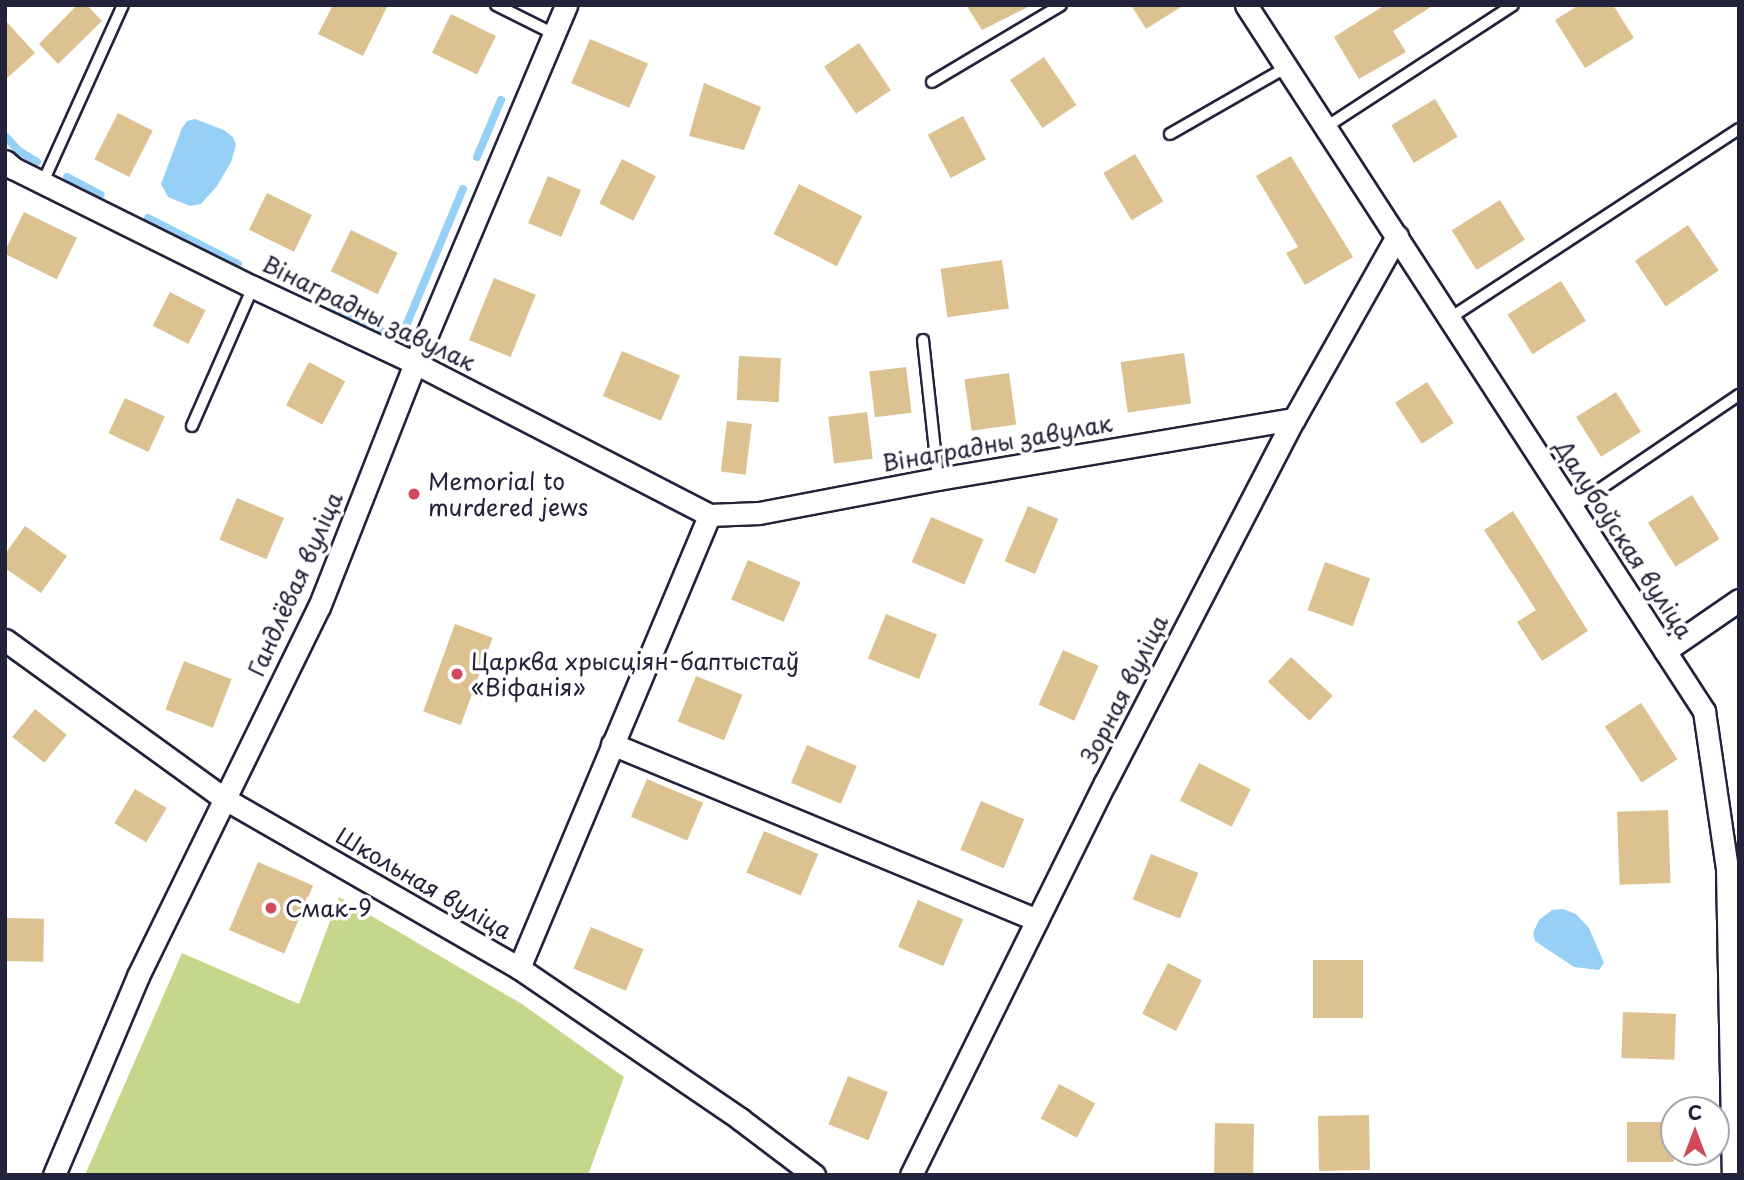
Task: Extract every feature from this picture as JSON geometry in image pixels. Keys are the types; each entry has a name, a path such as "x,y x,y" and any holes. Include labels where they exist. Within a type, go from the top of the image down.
{"street":[{"name":"Гандлёвая вуліца","path":"54,1175 138,976 319,607 415,363 566,5"},
{"name":"Далубоўская вуліца","path":"1246,5 1704,711 1733,868 1733,1175"},
{"name":"Вінаградны завулак","path":"5,160 43,182 253,287 415,363 709,516 759,513 938,479 1294,419"},
{"name":"Зорная вуліца","path":"911,1175 1037,920 1294,419 1397,236"},
{"path":"519,968 709,516"},
{"path":"1665,651 1739,600"},
{"name":"Школьная вуліца","path":"5,640 225,799 519,968 740,1119 814,1175"},
{"path":"612,744 1037,920"}],"lane":[{"path":"43,182 122,5"},
{"path":"496,5 554,34"},
{"path":"932,82 1061,5"},
{"path":"1326,127 1513,5"},
{"path":"1170,134 1287,67"},
{"path":"1450,318 1739,129"},
{"path":"192,426 253,287"},
{"path":"923,340 938,479"},
{"path":"1572,508 1739,395"}],"green space":[{"path":"339,897 522,1004 624,1077 588,1175 85,1175 182,953 299,1004"}],"water":[{"path":"195,119 224,130 233,137 236,145 231,162 217,186 201,204 190,206 168,197 161,184 182,128 187,121"},
{"path":"1563,909 1576,914 1589,928 1604,963 1599,970 1574,967 1535,941 1533,933 1539,920 1552,910"}],"building":[{"path":"77,5 87,5 102,21 58,64 39,44"},
{"path":"333,5 388,5 363,56 318,34"},
{"path":"966,5 1032,5 982,30"},
{"path":"1131,5 1184,5 1146,29"},
{"path":"1385,5 1434,5 1393,31 1406,52 1359,79 1334,37"},
{"path":"1579,5 1613,5 1634,38 1585,68 1555,20"},
{"path":"451,14 496,36 477,75 432,53"},
{"path":"5,20 35,53 5,80"},
{"path":"590,39 648,64 629,108 571,83"},
{"path":"859,43 891,90 856,114 824,66"},
{"path":"1044,57 1076,105 1042,128 1010,80"},
{"path":"704,83 761,107 744,150 689,136"},
{"path":"1435,99 1458,137 1414,163 1391,125"},
{"path":"118,113 153,131 129,177 94,159"},
{"path":"963,116 986,159 951,178 928,135"},
{"path":"1135,154 1163,201 1132,220 1103,173"},
{"path":"1291,156 1353,257 1305,285 1286,253 1298,247 1256,176"},
{"path":"622,159 656,176 633,221 599,204"},
{"path":"548,176 581,190 561,237 528,223"},
{"path":"799,184 862,216 837,266 774,234"},
{"path":"267,193 312,215 294,252 249,230"},
{"path":"1500,200 1525,240 1477,270 1452,230"},
{"path":"24,212 77,238 57,279 5,254"},
{"path":"1688,225 1719,271 1666,306 1635,261"},
{"path":"351,230 398,253 378,294 331,271"},
{"path":"1002,260 1009,309 947,317 941,269"},
{"path":"494,278 536,295 511,357 469,340"},
{"path":"1561,281 1586,321 1532,354 1508,314"},
{"path":"170,292 206,310 188,344 153,326"},
{"path":"622,351 680,376 661,421 603,396"},
{"path":"1184,353 1191,404 1128,412 1121,362"},
{"path":"739,356 781,358 779,402 737,400"},
{"path":"309,362 345,381 322,425 286,405"},
{"path":"906,367 912,413 875,417 869,372"},
{"path":"1009,373 1016,424 972,431 964,379"},
{"path":"1427,382 1454,423 1422,444 1395,403"},
{"path":"1616,392 1641,432 1601,457 1576,417"},
{"path":"125,398 165,417 148,452 109,433"},
{"path":"867,412 873,459 834,463 828,417"},
{"path":"727,421 752,424 746,475 721,472"},
{"path":"1692,495 1720,539 1675,567 1648,523"},
{"path":"237,498 284,518 266,559 219,539"},
{"path":"1028,506 1058,519 1035,574 1005,561"},
{"path":"1513,511 1588,631 1542,661 1517,622 1536,610 1484,530"},
{"path":"931,517 983,539 964,584 912,562"},
{"path":"25,526 67,556 41,593 5,568 5,554"},
{"path":"748,560 800,582 784,622 731,600"},
{"path":"1325,562 1370,578 1353,626 1308,610"},
{"path":"886,614 937,635 919,679 868,659"},
{"name":"Царква хрысціян-баптыстаў «Віфанія»","path":"455,624 493,638 461,725 423,711"},
{"path":"1063,650 1099,666 1074,721 1039,705"},
{"path":"1291,657 1333,696 1309,721 1268,682"},
{"path":"184,661 232,679 213,728 165,710"},
{"path":"696,676 742,695 724,740 678,721"},
{"path":"1641,703 1677,759 1641,783 1605,726"},
{"path":"35,709 67,735 44,763 12,737"},
{"path":"807,745 857,766 841,804 791,783"},
{"path":"1199,763 1251,789 1232,827 1180,800"},
{"path":"647,779 703,803 687,841 631,817"},
{"path":"135,789 167,808 146,842 114,823"},
{"path":"981,801 1024,819 1004,868 960,850"},
{"path":"1668,810 1671,883 1620,885 1617,812"},
{"path":"764,831 818,854 801,895 746,872"},
{"path":"1151,854 1198,873 1180,919 1133,899"},
{"name":"Смак-9","path":"258,862 313,885 284,954 229,930"},
{"path":"918,900 963,919 943,966 898,947"},
{"path":"5,918 44,919 43,962 5,961"},
{"path":"591,927 643,949 626,991 573,968"},
{"path":"1313,960 1363,960 1363,1018 1313,1018"},
{"path":"1168,963 1202,980 1176,1031 1142,1014"},
{"path":"1623,1012 1676,1014 1674,1060 1621,1058"},
{"path":"848,1076 888,1092 868,1140 829,1124"},
{"path":"1059,1084 1095,1103 1077,1138 1041,1118"},
{"path":"1369,1115 1370,1170 1319,1171 1318,1116"},
{"path":"1627,1122 1660,1122 1660,1162 1627,1162"},
{"path":"1215,1123 1254,1124 1253,1175 1214,1175"}],"waterway":[{"path":"477,157 501,100"},
{"path":"5,136 19,151 37,162"},
{"path":"67,177 101,195"},
{"path":"333,309 394,337 403,333 463,189"},
{"path":"148,218 238,264"}],"place":[{"name":"Memorial to murdered jews","path":"414,494"},
{"name":"Царква хрысціян-баптыстаў «Віфанія»","path":"457,674"},
{"name":"Смак-9","path":"271,908"}]}
